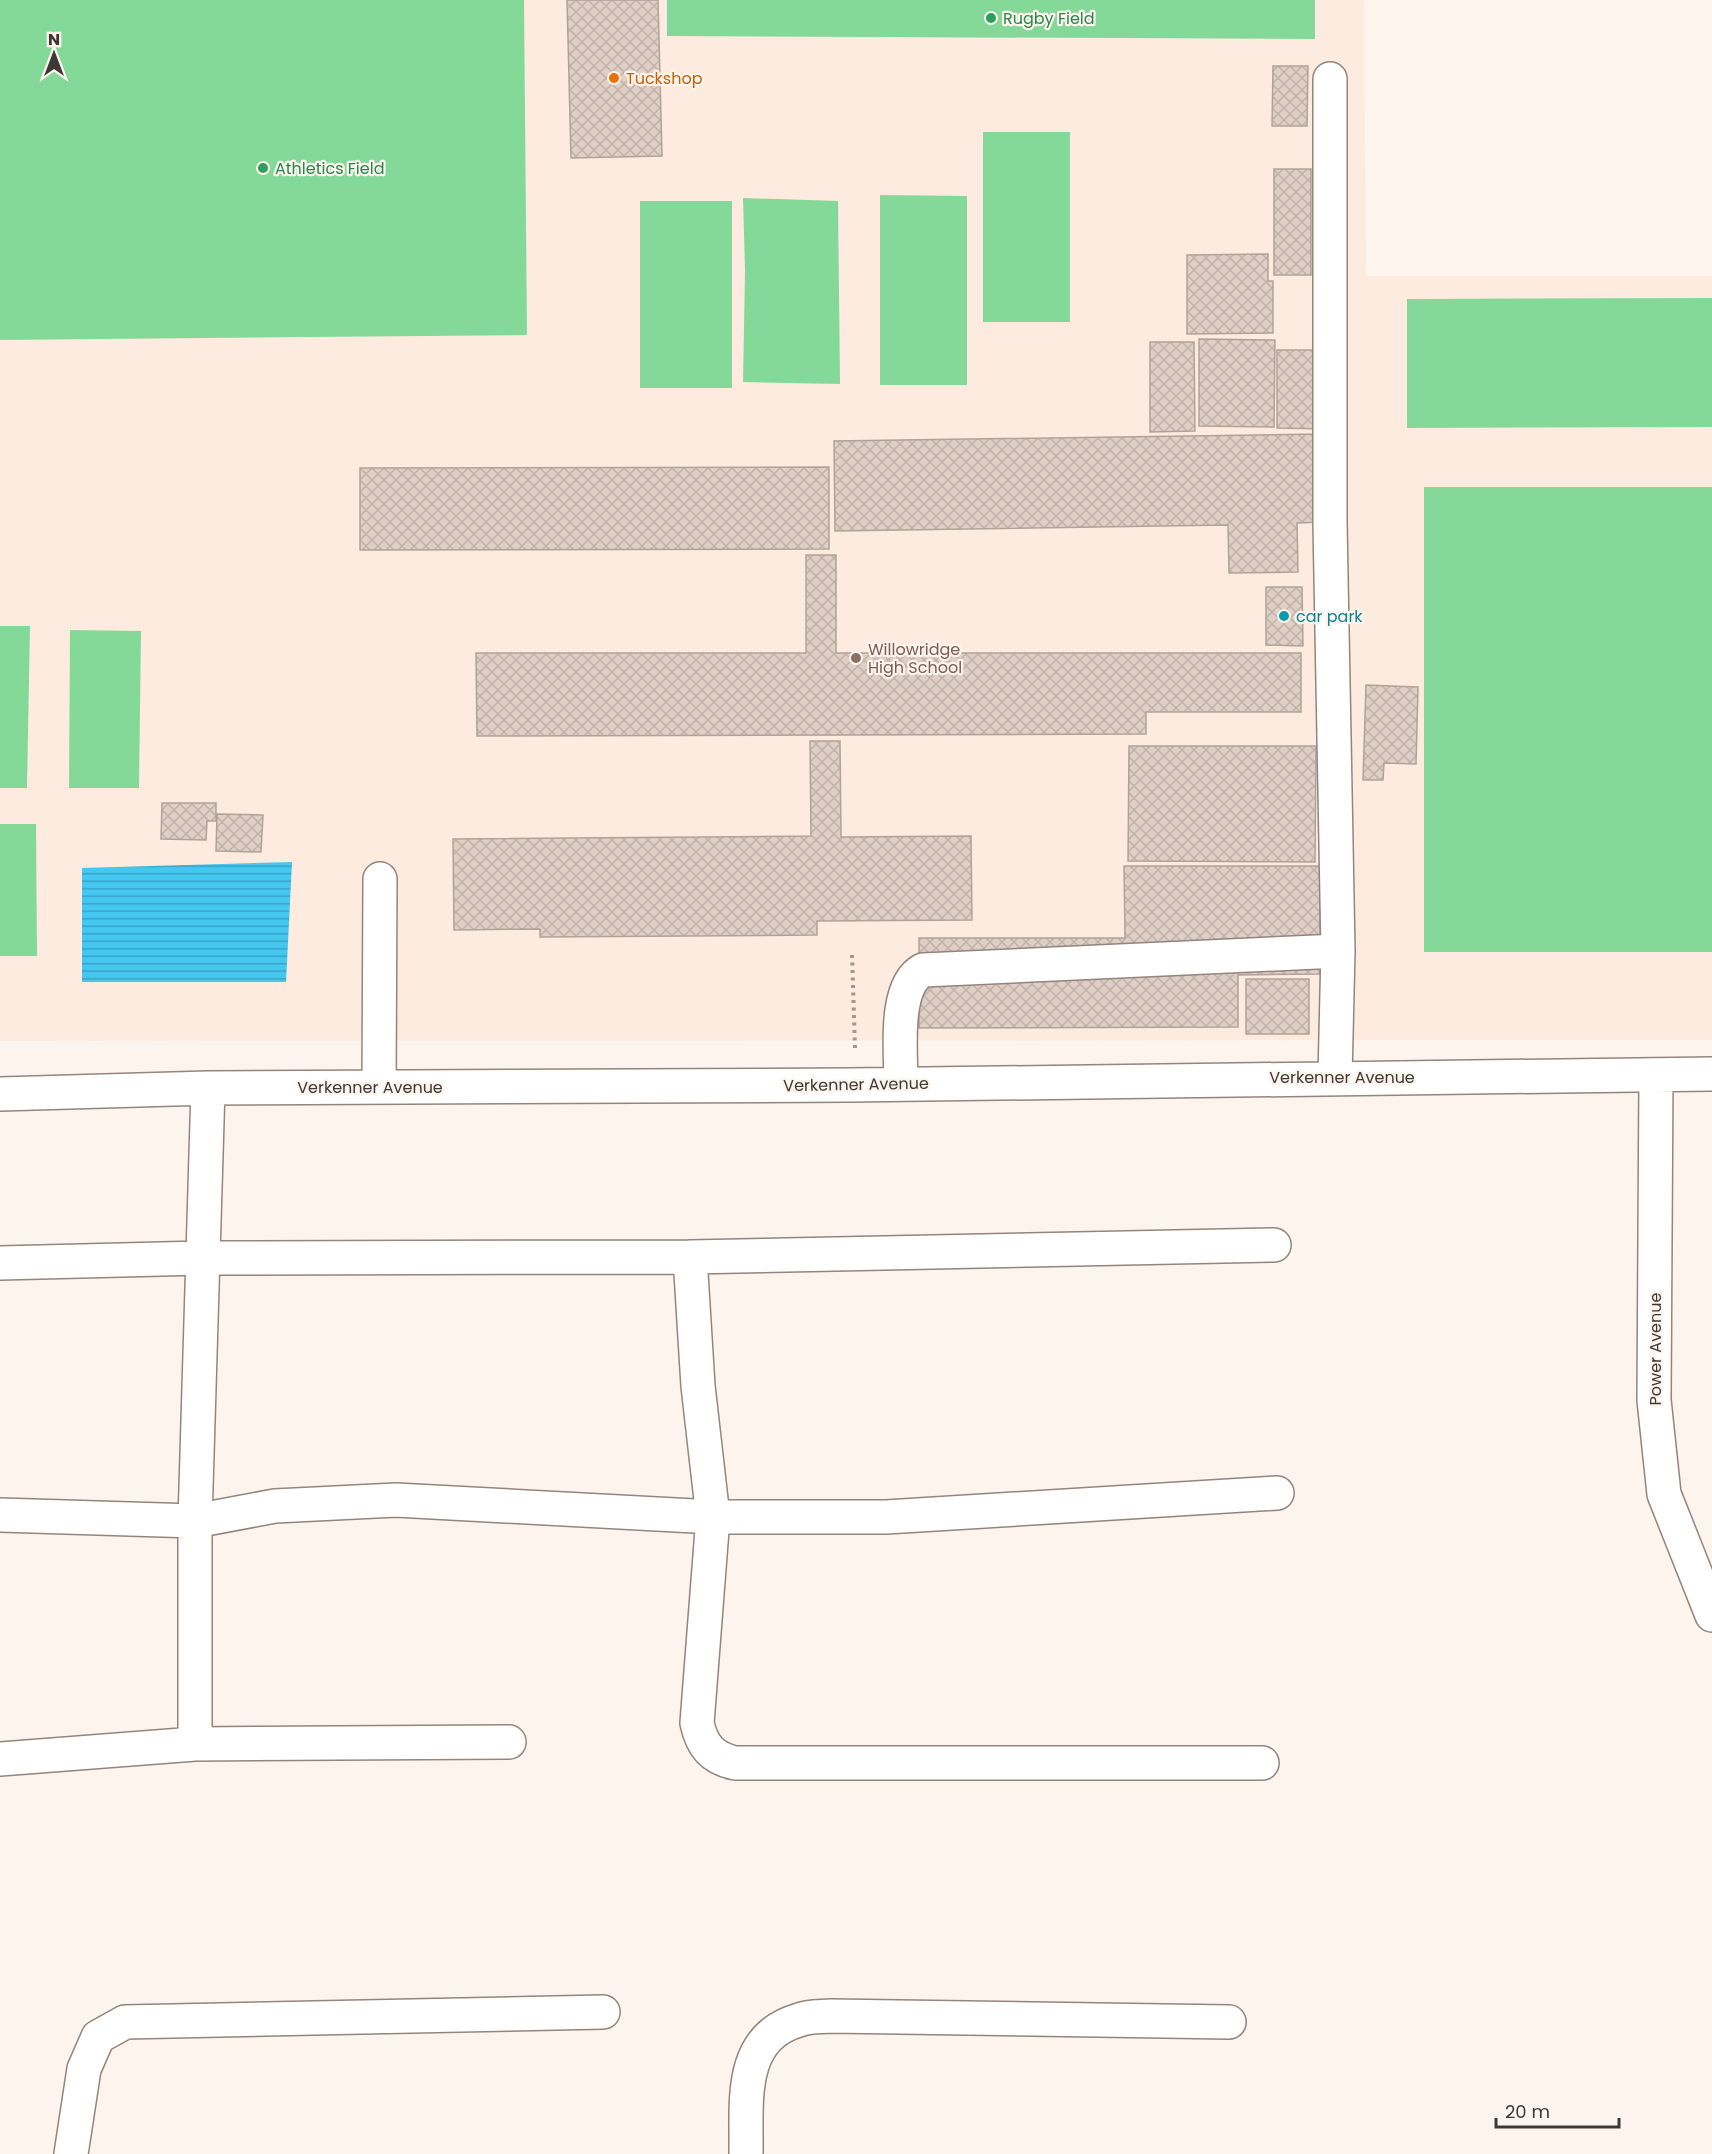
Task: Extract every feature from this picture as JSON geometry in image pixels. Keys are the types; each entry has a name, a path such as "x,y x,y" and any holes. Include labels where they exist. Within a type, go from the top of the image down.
{"street":[{"path":"1330,79 1330,523 1338,951 1335,1077"},
{"path":"379,1087 380,879"},
{"path":"901,1083 900,1028 905,991 913,976 922,970 1338,951"},
{"name":"Verkenner Avenue","path":"0,1094 208,1088 1712,1074"},
{"name":"Power Avenue","path":"1656,1075 1654,1400 1660,1458 1664,1494 1712,1615"},
{"path":"195,1744 195,1521 208,1088"},
{"path":"0,1263 202,1258 690,1257 1274,1245"},
{"path":"690,1257 698,1386 713,1517 697,1723 701,1741 721,1760 735,1763 1262,1763"},
{"path":"0,1515 195,1521 275,1506 396,1500 713,1517 886,1517 1277,1493"},
{"path":"0,1759 195,1744 509,1742"},
{"path":"71,2154 84,2068 98,2037 125,2022 603,2012"},
{"path":"746,2154 748,2073 767,2037 800,2019 831,2016 1229,2022"}],"path":[{"path":"852,955 855,1056"}],"shaded area":[{"name":"Willowridge High School","path":"0,0 1364,0 1366,276 1712,276 1712,1040 0,1041"}],"green space":[{"name":"Athletics Field","path":"0,0 524,0 527,335 0,340"},
{"name":"Rugby Field","path":"667,0 1315,0 1315,39 667,36"},
{"path":"983,132 1070,132 1070,322 983,322"},
{"path":"880,195 967,196 967,385 880,385"},
{"path":"743,198 838,201 840,384 743,382 745,271"},
{"path":"640,201 732,201 732,388 640,388"},
{"path":"1712,298 1712,427 1407,428 1407,299"},
{"path":"1424,487 1712,487 1712,952 1424,952"},
{"path":"0,626 30,626 27,788 0,788"},
{"path":"70,630 141,631 139,788 69,788"},
{"path":"0,824 36,824 37,956 0,956"}],"water":[{"path":"292,862 286,982 82,982 82,868"}],"building":[{"name":"Tuckshop","path":"567,0 658,0 662,156 571,158"},
{"path":"1273,66 1308,66 1307,126 1272,126"},
{"path":"1274,169 1311,169 1311,275 1274,275"},
{"path":"1268,254 1268,281 1273,281 1273,333 1187,334 1187,255"},
{"path":"1199,339 1275,340 1274,427 1199,426"},
{"path":"1150,342 1194,342 1195,431 1150,432"},
{"path":"1277,350 1325,350 1324,429 1277,428"},
{"path":"1321,434 1322,522 1297,523 1298,572 1229,573 1228,525 835,531 834,441"},
{"path":"829,467 829,549 360,550 360,468"},
{"path":"806,555 836,555 836,653 1301,653 1301,712 1146,712 1146,734 477,736 476,653 806,653"},
{"name":"car park","path":"1266,587 1302,587 1303,646 1266,645"},
{"path":"1366,685 1418,687 1416,764 1384,763 1383,780 1363,780"},
{"path":"810,741 840,741 841,837 971,836 972,920 817,921 817,935 540,937 540,929 454,930 453,839 811,836"},
{"path":"1129,746 1316,746 1315,862 1128,861"},
{"path":"162,803 216,803 216,821 207,821 206,840 161,839"},
{"path":"217,814 263,815 261,852 216,851"},
{"path":"1124,866 1320,866 1320,974 1238,975 1238,1027 919,1028 919,938 1125,938"},
{"path":"1246,979 1309,979 1309,1034 1246,1034"}],"place":[{"name":"Rugby Field","path":"991,18"},
{"name":"Tuckshop","path":"614,78"},
{"name":"Athletics Field","path":"263,168"},
{"name":"car park","path":"1284,616"},
{"name":"Willowridge High School","path":"856,658"}]}
